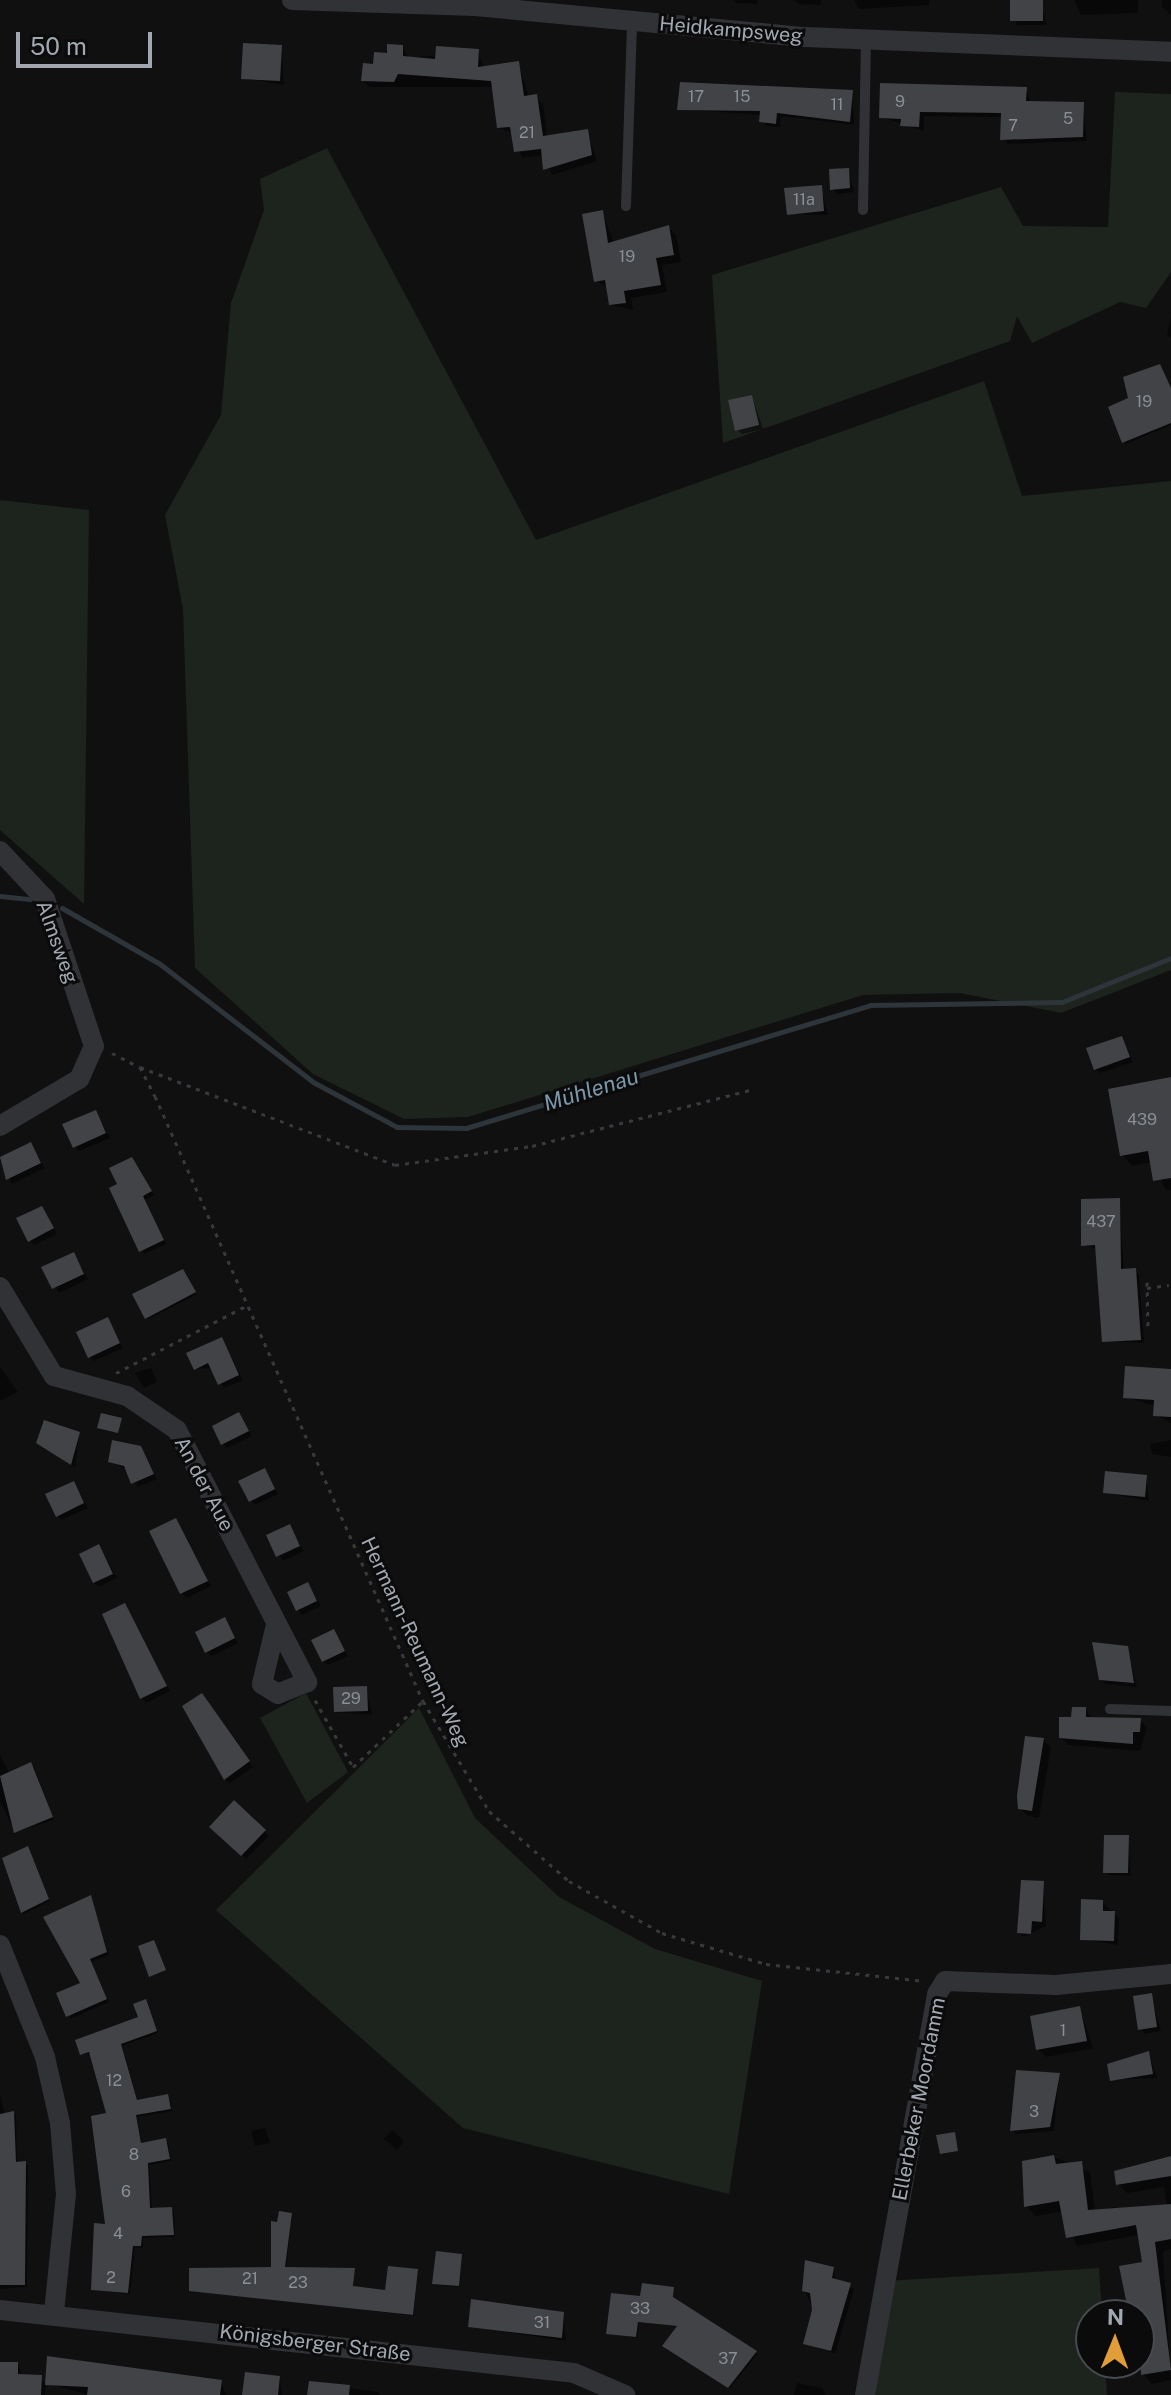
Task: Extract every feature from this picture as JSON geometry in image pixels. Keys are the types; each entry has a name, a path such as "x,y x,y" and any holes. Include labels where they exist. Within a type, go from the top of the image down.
{"street":[{"name":"Heidkampsweg","path":"292,0 632,21 866,40 1171,52"},
{"name":"Almsweg","path":"0,851 45,899 94,1046"},
{"path":"0,1126 79,1079 94,1046"},
{"name":"An der Aue","path":"0,1287 54,1376 94,1390 127,1396 177,1430 307,1682"},
{"path":"276,1625 262,1684 278,1694 307,1682"},
{"path":"0,1945 37,2032 60,2123 66,2194 54,2313"},
{"name":"Ellerbeker Moordamm","path":"865,2395 937,1994 945,1981 1056,1985 1171,1974"},
{"name":"Königsberger Straße","path":"0,2310 54,2313 574,2373 625,2395"}],"lane":[{"path":"626,206 632,21"},
{"path":"863,210 866,40"},
{"path":"1110,1709 1171,1711"}],"path":[{"path":"94,1046 140,1067 395,1165 532,1146 754,1089"},
{"name":"Hermann-Reumann-Weg","path":"140,1067 423,1701 489,1811 528,1851 623,1915 766,1964 855,1979 945,1981"},
{"path":"1147,1282 1148,1328"},
{"path":"1147,1288 1169,1285"},
{"path":"94,1390 248,1305"},
{"path":"307,1682 353,1767 423,1701"}],"shaded area":[{"path":"1115,92 1171,94 1171,272 1146,308 1120,302 1032,343 1017,316 1010,341 723,443 712,275 1001,187 1023,226 1108,227"},
{"path":"327,148 536,540 984,381 1022,496 1171,481 1171,970 1061,1013 960,993 863,995 468,1117 404,1119 313,1074 195,968 183,609 165,515 221,415 231,303 264,210 260,179"},
{"path":"0,500 89,510 84,904 0,830"},
{"path":"306,1693 348,1772 307,1803 260,1718"},
{"path":"419,1708 475,1818 559,1897 655,1949 762,1981 729,2194 463,2128 216,1910"},
{"path":"1099,2268 1101,2299 1075,2299 1075,2379 1106,2379 1107,2395 865,2395 885,2281"}],"building":[{"path":"1010,0 1043,0 1043,21 1010,21"},
{"path":"243,43 282,45 280,81 241,79"},
{"path":"387,44 403,45 403,56 435,59 436,46 479,49 478,67 519,61 524,96 537,94 543,136 588,129 592,155 543,170 541,149 514,152 510,127 497,128 491,81 398,74 394,82 361,81 363,63 373,64 374,52 387,53"},
{"path":"680,82 853,90 850,122 777,113 776,124 759,122 760,111 677,110"},
{"path":"880,83 1027,87 1026,101 1084,102 1083,137 1000,140 1001,113 920,112 919,127 900,126 901,119 879,118"},
{"path":"849,168 850,188 830,190 829,169"},
{"path":"822,185 824,211 787,215 784,188"},
{"path":"603,210 608,243 669,225 674,255 656,258 661,285 624,291 626,303 609,305 605,280 594,282 582,214"},
{"path":"1160,364 1171,388 1171,423 1122,443 1108,407 1128,398 1123,377"},
{"path":"752,395 759,425 735,431 728,400"},
{"path":"1122,1036 1130,1057 1094,1070 1086,1048"},
{"path":"1171,1077 1171,1178 1153,1181 1148,1151 1120,1156 1108,1089"},
{"path":"96,1110 106,1133 73,1148 62,1124"},
{"path":"31,1142 41,1163 6,1180 0,1157"},
{"path":"132,1157 152,1191 143,1196 164,1240 139,1252 109,1188 117,1184 109,1168"},
{"path":"1120,1198 1121,1269 1136,1268 1141,1340 1102,1342 1095,1245 1081,1246 1081,1199"},
{"path":"42,1206 54,1228 28,1242 16,1218"},
{"path":"74,1252 84,1274 52,1289 41,1267"},
{"path":"183,1269 196,1292 145,1319 132,1294"},
{"path":"108,1317 120,1343 88,1358 76,1332"},
{"path":"222,1337 239,1375 218,1385 208,1363 194,1370 186,1353"},
{"path":"1125,1366 1171,1369 1171,1417 1153,1416 1154,1400 1123,1398"},
{"path":"239,1412 249,1431 221,1445 212,1426"},
{"path":"101,1413 122,1418 118,1433 97,1428"},
{"path":"44,1420 80,1432 71,1465 36,1443"},
{"path":"112,1440 141,1446 154,1474 131,1484 124,1466 108,1462"},
{"path":"265,1468 275,1489 249,1502 238,1481"},
{"path":"1105,1471 1147,1475 1145,1497 1103,1493"},
{"path":"74,1481 84,1503 56,1517 45,1494"},
{"path":"176,1518 208,1581 180,1594 149,1531"},
{"path":"290,1524 300,1546 276,1557 266,1535"},
{"path":"99,1544 113,1574 93,1583 79,1554"},
{"path":"308,1582 317,1601 296,1611 287,1592"},
{"path":"125,1603 167,1686 140,1699 102,1614"},
{"path":"225,1617 235,1638 205,1653 195,1632"},
{"path":"334,1629 345,1651 322,1662 311,1640"},
{"path":"1092,1642 1128,1646 1134,1683 1099,1680"},
{"path":"367,1686 368,1711 334,1712 333,1687"},
{"path":"202,1693 250,1761 224,1780 182,1706"},
{"path":"1072,1707 1086,1707 1086,1717 1141,1718 1140,1732 1133,1732 1133,1744 1059,1738 1059,1717 1071,1717"},
{"path":"1025,1736 1044,1738 1032,1811 1018,1809"},
{"path":"31,1762 53,1817 14,1833 0,1776"},
{"path":"234,1800 266,1830 241,1856 209,1827"},
{"path":"1104,1835 1129,1835 1128,1873 1103,1873"},
{"path":"28,1846 49,1899 21,1913 2,1858"},
{"path":"1021,1880 1044,1881 1042,1922 1032,1921 1031,1934 1017,1933"},
{"path":"91,1895 107,1952 90,1959 107,1999 66,2017 56,1993 80,1983 43,1917"},
{"path":"1081,1899 1103,1900 1103,1911 1115,1911 1114,1941 1080,1940"},
{"path":"154,1940 166,1970 149,1977 138,1946"},
{"path":"1152,1993 1157,2027 1138,2030 1133,1996"},
{"path":"146,1999 157,2031 121,2044 137,2100 168,2094 171,2109 136,2115 141,2143 166,2138 170,2159 148,2163 150,2208 172,2207 174,2235 142,2236 141,2246 133,2246 128,2293 91,2290 94,2223 105,2224 91,2116 106,2113 89,2052 80,2055 75,2040 138,2017 133,2004"},
{"path":"1080,2006 1087,2041 1036,2050 1030,2016"},
{"path":"1149,2051 1153,2074 1110,2081 1107,2064"},
{"path":"1016,2070 1060,2073 1050,2127 1010,2131"},
{"path":"14,2111 16,2162 26,2161 25,2285 0,2285 0,2114"},
{"path":"955,2132 958,2151 940,2154 936,2135"},
{"path":"1054,2155 1056,2164 1082,2161 1088,2210 1171,2204 1171,2239 1155,2242 1171,2370 1155,2373 1155,2299 1126,2299 1119,2266 1142,2262 1136,2225 1066,2238 1059,2201 1024,2207 1022,2161"},
{"path":"1171,2156 1171,2176 1116,2185 1114,2171"},
{"path":"279,2211 292,2213 285,2267 355,2268 353,2286 385,2290 388,2266 418,2269 413,2315 189,2291 189,2268 271,2267 271,2221 277,2222"},
{"path":"436,2251 462,2254 459,2286 432,2284"},
{"path":"805,2260 834,2267 832,2278 851,2283 831,2351 803,2344 812,2310 810,2293 802,2291"},
{"path":"642,2283 674,2287 673,2297 757,2351 728,2388 662,2346 677,2326 638,2322 636,2337 606,2334 611,2293 640,2296"},
{"path":"471,2299 564,2312 562,2338 468,2327"},
{"path":"47,2356 222,2380 220,2395 87,2395 88,2387 45,2385"},
{"path":"0,2362 18,2362 18,2374 42,2375 41,2395 0,2395"},
{"path":"245,2372 280,2376 278,2395 242,2395"},
{"path":"309,2381 350,2385 349,2395 307,2395"}],"waterway":[{"name":"Mühlenau","path":"0,896 30,899"},
{"name":"Mühlenau","path":"62,908 160,964 313,1082 397,1127 466,1128 870,1005 1062,1002 1171,958"}]}
